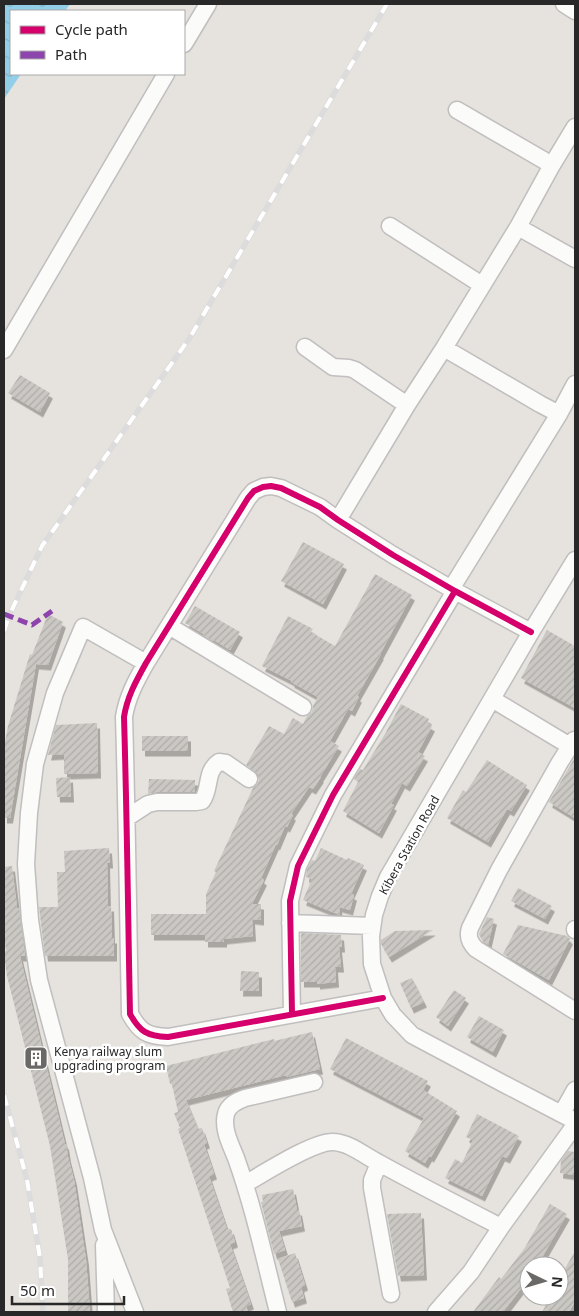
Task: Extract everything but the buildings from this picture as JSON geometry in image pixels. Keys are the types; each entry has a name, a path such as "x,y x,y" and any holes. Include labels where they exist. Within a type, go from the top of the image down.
{"street":[{"path":"185,42 208,4"},
{"path":"564,4 575,12"},
{"path":"4,350 165,75"},
{"path":"457,110 552,165"},
{"path":"338,520 518,227 575,127"},
{"path":"390,226 482,285"},
{"path":"518,227 575,259"},
{"path":"305,347 333,367 355,370 407,405"},
{"path":"444,348 559,414"},
{"path":"292,1014 290,901 298,866 333,795 575,384"},
{"path":"383,998 168,1037 144,1033 136,1024 130,1014 127,890 128,817 124,717 131,689 248,498 254,491 262,487 281,488 320,507 393,555 531,632"},
{"name":"Kibera Station Road","path":"571,1120 412,1035 393,1016 383,998 372,964 371,936 374,915 388,877 575,560"},
{"path":"169,626 303,707"},
{"path":"135,1312 103,1230 92,1178 39,980 30,920 26,864 29,813 35,764 55,693 83,627 146,663"},
{"path":"492,698 574,741 560,762 499,870 468,933 470,944 476,950 575,1011"},
{"path":"128,817 148,804 157,802 202,801 214,765 219,762 226,763 250,779"},
{"path":"290,923 372,926"},
{"path":"278,1312 245,1184 225,1127 226,1114 229,1107 236,1101 314,1082"},
{"path":"439,1311 471,1272 571,1120 575,1090"},
{"path":"245,1184 294,1156 324,1143 346,1144 501,1227"},
{"path":"379,1163 372,1180 372,1188 391,1294"},
{"path":"103,1230 106,1312"}],"water":[{"path":"4,4 70,4 66,10 10,10 10,75 20,75 4,99"}],"railway":[{"path":"4,631 9,616 42,546 189,339 387,4"},
{"path":"4,1095 27,1180 40,1258 43,1312"}],"marked path":[{"path":"4,614 32,625 52,611"}],"cycle path":[{"path":"383,998 168,1037 149,1034 137,1025 130,1014 124,717 135,683 248,498 254,491 263,487 281,488 320,507 393,555 531,632"},
{"path":"292,1014 290,901 298,866 333,795 455,591"}],"place":[{"name":"Kenya railway slum upgrading program","path":"36,1058"}]}
